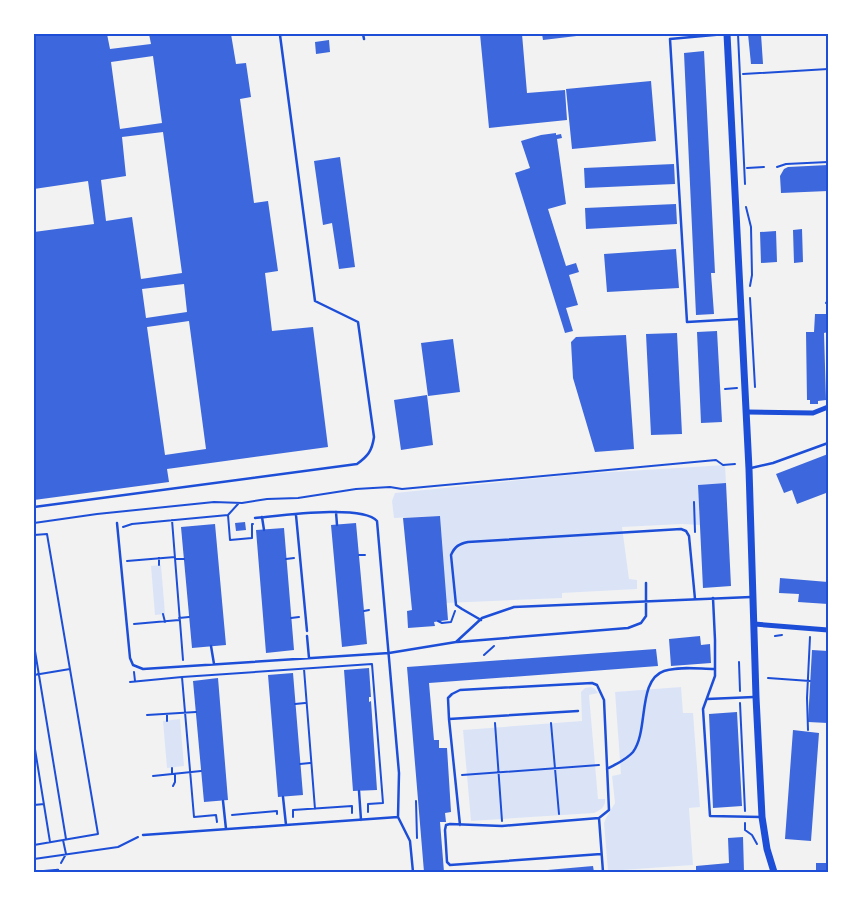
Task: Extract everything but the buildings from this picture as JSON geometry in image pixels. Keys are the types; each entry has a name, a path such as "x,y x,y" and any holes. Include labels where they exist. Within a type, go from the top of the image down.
{"street":[{"path":"727,34 747,412 756,697 762,817 767,849 774,872"},
{"path":"747,412 812,413 828,408"},
{"path":"754,624 828,630"}],"lane":[{"path":"34,507 357,464 367,457 372,449 374,437 358,322 315,301 280,34 295,34"},
{"path":"363,34 364,39"},
{"path":"727,34 670,38 687,322 742,319"},
{"path":"749,469 766,465 828,443"},
{"path":"336,512 337,525"},
{"path":"254,518 336,512 369,515 375,518 378,524 399,773 398,818 410,841 413,872"},
{"path":"296,515 307,631"},
{"path":"262,517 264,530"},
{"path":"117,523 130,658 133,665 138,668 389,653 456,642 628,628 641,623 646,616 646,583"},
{"path":"481,620 456,604 451,555 458,544 684,529 688,534 695,599"},
{"path":"456,642 481,620 514,607 753,596"},
{"path":"713,598 715,676 703,708 710,816 762,817"},
{"path":"307,636 309,658"},
{"path":"211,646 214,664"},
{"path":"607,767 622,761 633,752 640,738 646,696 652,680 663,671 715,669"},
{"path":"460,825 448,698 460,690 592,683 600,689 604,700 609,810 598,818 502,826 460,825 450,824 446,825 444,830 447,862 450,865 601,854"},
{"path":"707,699 756,697"},
{"path":"449,719 578,711"},
{"path":"359,791 361,820"},
{"path":"283,796 286,825"},
{"path":"223,800 226,829"},
{"path":"142,835 398,818"},
{"path":"598,818 603,872"},
{"path":"35,872 58,871"}],"path":[{"path":"738,34 745,184"},
{"path":"743,74 828,69"},
{"path":"777,168 786,164 828,162"},
{"path":"747,168 764,167"},
{"path":"745,204 751,227 752,275 750,290"},
{"path":"750,295 755,387"},
{"path":"34,523 97,514 214,502 239,503 267,499 298,498 390,486 402,489 716,460 724,464 735,464"},
{"path":"118,529 132,524 228,515 239,503"},
{"path":"228,515 230,540 252,538 252,524 258,524"},
{"path":"695,519 700,519"},
{"path":"172,520 183,660"},
{"path":"34,536 48,534 98,834 34,845"},
{"path":"359,555 365,555"},
{"path":"158,558 159,565"},
{"path":"120,562 158,558 184,558"},
{"path":"286,559 295,558"},
{"path":"438,621 439,623 451,622 456,604"},
{"path":"364,611 369,610"},
{"path":"163,614 164,622"},
{"path":"126,625 164,622 189,617"},
{"path":"291,618 300,617"},
{"path":"808,730 810,636"},
{"path":"484,656 494,646 497,639"},
{"path":"34,645 65,840 66,854 58,871"},
{"path":"739,662 745,830 752,835 756,844"},
{"path":"130,682 372,664 383,803 368,804 368,812 366,812"},
{"path":"304,668 315,809"},
{"path":"34,676 70,669"},
{"path":"182,677 194,817 216,815 217,822 220,822"},
{"path":"768,678 809,681"},
{"path":"371,695 375,694"},
{"path":"295,704 306,703"},
{"path":"148,715 196,712"},
{"path":"167,714 167,721"},
{"path":"494,717 502,826"},
{"path":"551,723 559,821"},
{"path":"34,743 50,842"},
{"path":"374,759 380,758"},
{"path":"300,764 311,763"},
{"path":"455,776 554,768 607,767"},
{"path":"34,769 38,768"},
{"path":"172,768 175,782 173,786"},
{"path":"153,776 201,772"},
{"path":"416,801 417,845"},
{"path":"34,805 44,804"},
{"path":"290,818 293,818 293,810 352,806 352,813 355,813"},
{"path":"233,822 232,814 277,811 278,819"},
{"path":"34,859 118,847 142,835"}],"shaded area":[{"path":"725,465 726,483 698,485 700,525 622,527 629,579 637,580 637,589 562,593 562,598 446,603 440,516 394,518 392,501 395,493 579,474"},
{"path":"161,565 165,614 155,615 151,566"},
{"path":"591,687 598,693 589,695 598,799 605,799 605,804 602,808 594,813 471,821 463,730 582,721 581,692 585,688"},
{"path":"681,687 683,713 693,713 700,807 689,808 693,865 608,871 604,823 615,803 612,776 621,774 615,692"},
{"path":"180,719 184,766 167,768 163,721"}]}
